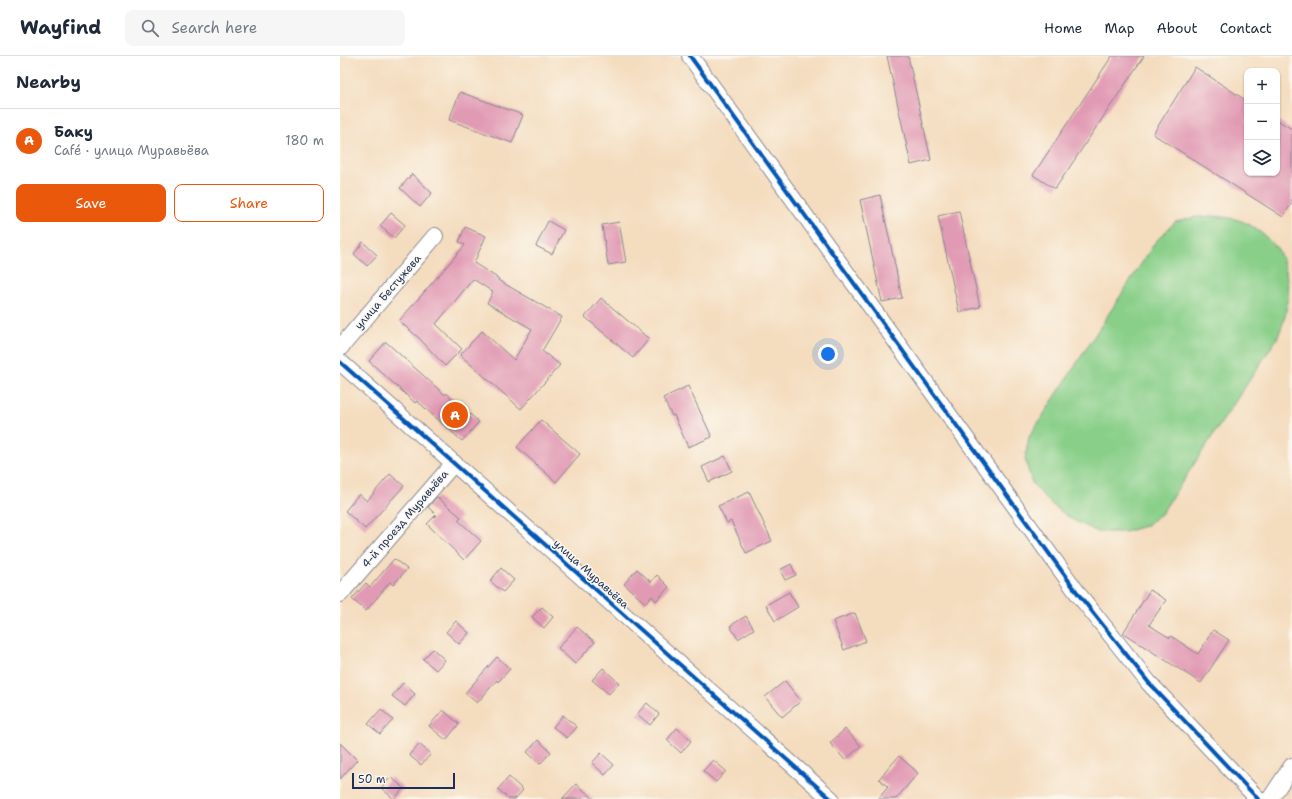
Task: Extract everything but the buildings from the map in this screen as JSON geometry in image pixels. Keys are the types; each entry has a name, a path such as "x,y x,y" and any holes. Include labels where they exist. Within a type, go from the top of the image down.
{"street":[{"path":"690,56 1079,595 1150,683 1258,799"},
{"name":"улица Бестужева","path":"340,348 435,236"},
{"name":"улица Муравьёва","path":"340,362 831,799"},
{"name":"4-й проезд Муравьёва","path":"340,594 454,463"},
{"path":"1270,799 1292,766"}],"green space":[{"path":"1213,216 1234,219 1249,224 1277,248 1285,270 1288,294 1285,318 1281,329 1276,340 1161,514 1145,526 1125,532 1098,532 1071,519 1049,502 1032,483 1025,459 1029,437 1156,241 1175,222 1196,217"}],"cycle path":[{"path":"690,56 1079,595 1149,683 1258,799"},
{"path":"340,362 831,799"}],"place":[{"name":"Баку","path":"455,415"}]}
